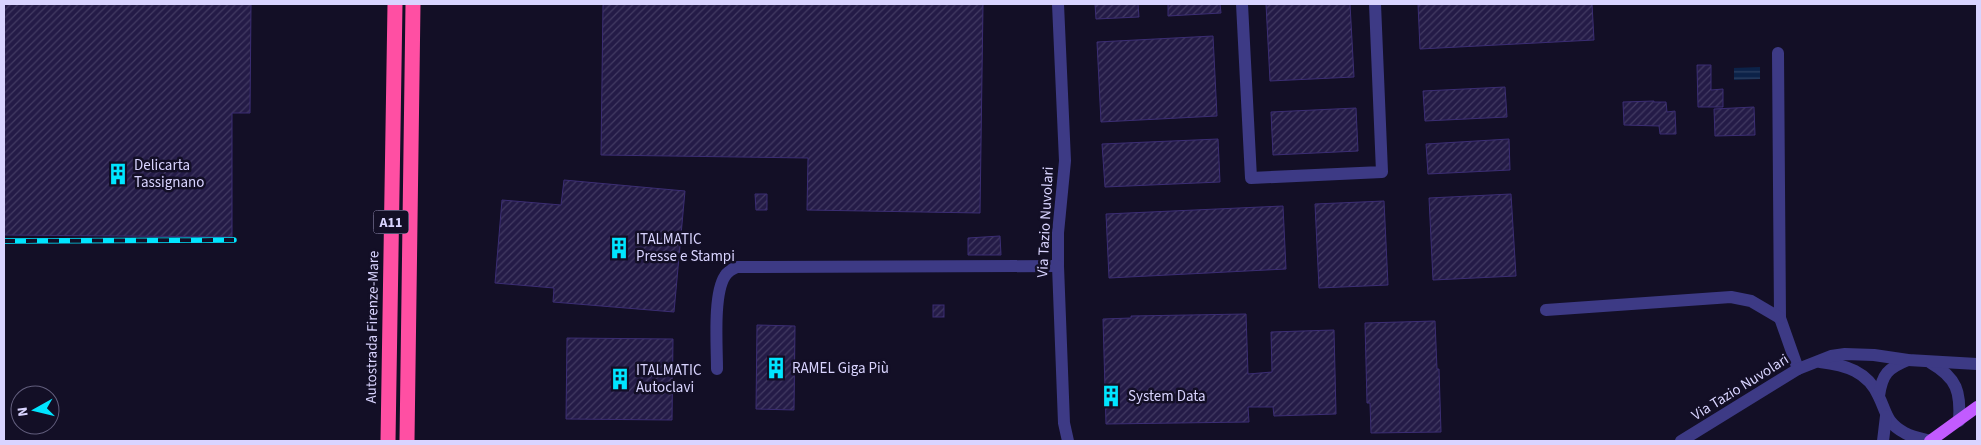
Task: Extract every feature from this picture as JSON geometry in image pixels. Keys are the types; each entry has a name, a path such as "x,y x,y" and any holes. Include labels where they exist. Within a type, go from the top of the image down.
{"highway":[{"name":"Autostrada Firenze-Mare","path":"388,441 395,4"},
{"name":"A11","path":"407,441 413,4"}],"main road":[{"path":"1930,441 1977,408"}],"street":[{"name":"Via Tazio Nuvolari","path":"1058,4 1065,161 1058,233 1058,266 1064,423 1068,441"},
{"path":"1242,4 1251,178 1382,172 1375,4"},
{"path":"1778,53 1780,318 1798,369"},
{"path":"717,369 717,308 721,283 731,270 737,267 1058,266"},
{"path":"1546,310 1731,298 1751,301 1780,318"},
{"name":"Via Tazio Nuvolari","path":"1681,441 1798,369 1831,356 1844,354 1874,355 1908,360"},
{"path":"1879,396 1885,374 1895,366 1908,360 1977,364"},
{"path":"1927,361 1943,370 1954,381 1959,395 1959,421"},
{"path":"1817,362 1841,365 1860,372 1870,383 1879,396 1886,416 1884,441"},
{"path":"1886,416 1906,434 1930,441"}],"water":[{"path":"1760,67 1760,79 1734,80 1734,68"}],"building":[{"name":"Delicarta Tassignano","path":"4,4 251,4 250,113 232,113 232,237 4,235"},
{"path":"603,4 983,4 980,213 807,210 808,158 601,155"},
{"path":"1095,4 1138,4 1139,17 1096,19"},
{"path":"1168,4 1220,4 1221,13 1168,16"},
{"path":"1266,4 1350,4 1354,77 1270,81"},
{"path":"1418,4 1592,4 1594,40 1420,49"},
{"path":"1213,36 1217,116 1101,122 1097,42"},
{"path":"1697,65 1711,65 1711,90 1723,89 1723,107 1698,107"},
{"path":"1505,87 1507,117 1425,121 1423,91"},
{"path":"1623,102 1666,102 1667,112 1675,111 1676,134 1660,134 1659,126 1624,125"},
{"path":"1754,107 1755,135 1715,136 1714,109"},
{"path":"1356,108 1358,151 1273,155 1271,112"},
{"path":"1218,139 1220,182 1105,187 1102,144"},
{"path":"1509,139 1510,170 1428,174 1426,144"},
{"name":"ITALMATIC Presse e Stampi","path":"564,180 685,191 674,312 553,302 554,288 495,283 502,200 561,205"},
{"path":"755,194 767,194 767,210 756,210"},
{"path":"1511,194 1516,276 1433,280 1429,198"},
{"path":"1384,201 1388,285 1319,288 1315,204"},
{"path":"1283,206 1286,269 1109,278 1106,214"},
{"path":"1000,236 1001,255 968,255 968,238"},
{"path":"933,305 944,305 944,317 933,317"},
{"path":"1246,314 1248,374 1272,372 1271,332 1334,330 1336,414 1274,416 1273,407 1248,407 1249,422 1106,424 1103,319 1131,318 1131,316"},
{"path":"1435,321 1441,432 1371,433 1370,403 1367,403 1365,323"},
{"name":"RAMEL Giga Più","path":"757,325 795,326 794,410 756,409"},
{"name":"ITALMATIC Autoclavi","path":"567,338 673,339 672,420 566,419"}],"railway":[{"path":"4,241 234,240"}],"place":[{"name":"Delicarta Tassignano","path":"118,174"},
{"name":"ITALMATIC Presse e Stampi","path":"619,248"},
{"name":"RAMEL Giga Più","path":"776,368"},
{"name":"ITALMATIC Autoclavi","path":"620,379"},
{"name":"System Data","path":"1111,396"}]}
